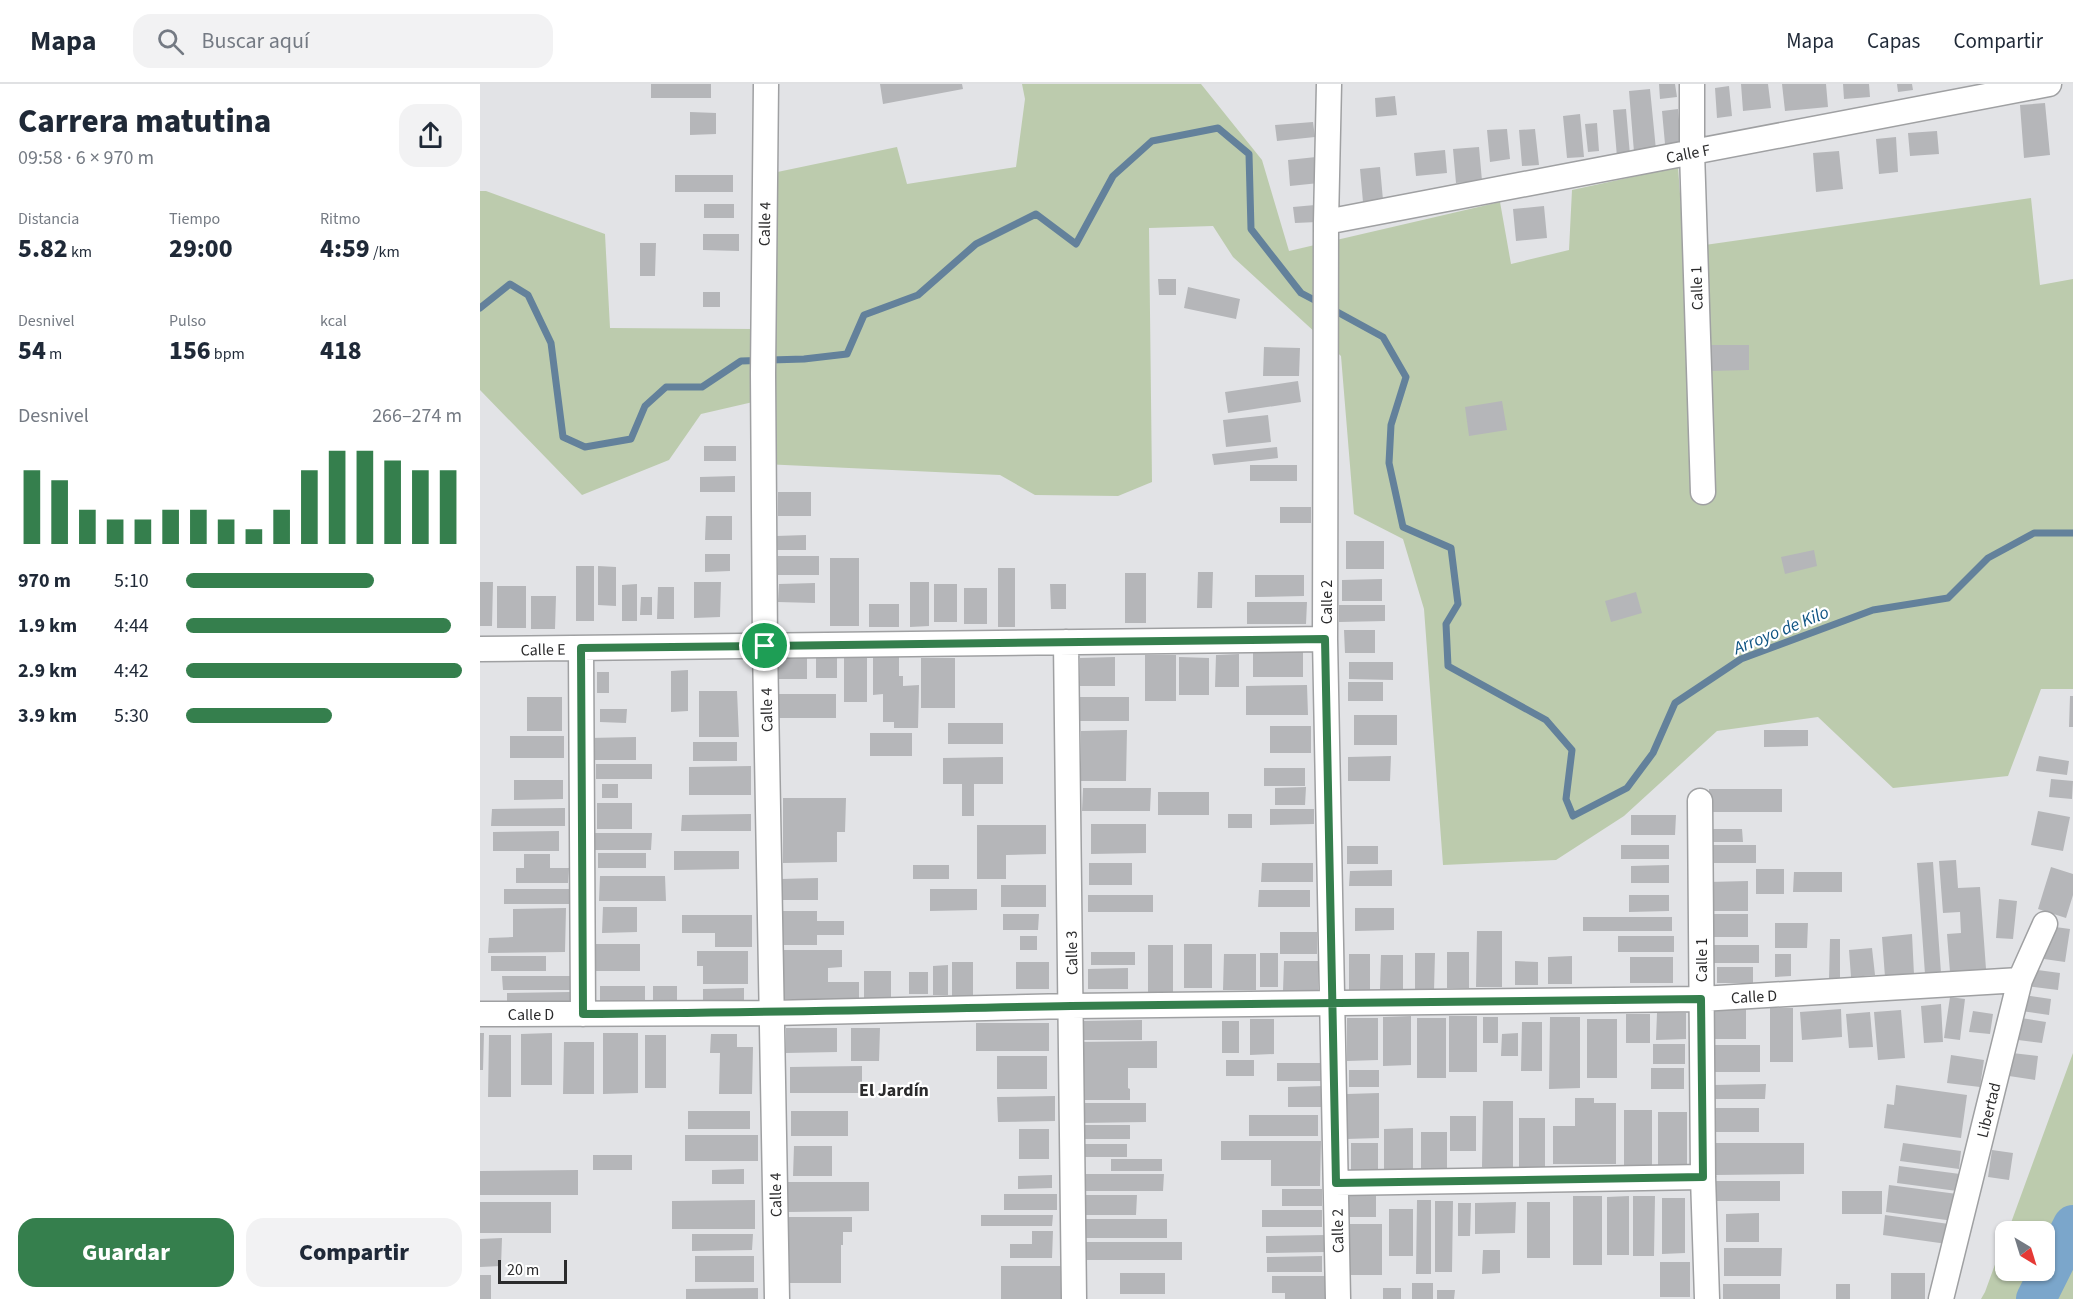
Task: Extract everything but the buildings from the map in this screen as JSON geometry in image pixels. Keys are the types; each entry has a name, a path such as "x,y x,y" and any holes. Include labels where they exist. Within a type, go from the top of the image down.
{"street":[{"name":"Calle 4","path":"766,84 763,343 765,646 777,1299"},
{"name":"Calle 2","path":"1329,84 1326,222 1325,639 1338,1299"},
{"name":"Calle 1","path":"1692,84 1692,152 1703,492"},
{"name":"Calle F","path":"1326,222 2049,84"},
{"name":"Calle E","path":"480,649 1325,639"},
{"name":"Calle 3","path":"1066,642 1074,1299"},
{"path":"581,648 583,1014"},
{"name":"Calle 1","path":"1700,801 1703,1177 1707,1299"},
{"name":"Libertad","path":"1941,1299 2020,980 2045,924"},
{"name":"Calle D","path":"480,1014 772,1013 1071,1006 1701,999 2020,980"},
{"path":"1336,1183 1703,1177"}],"green space":[{"path":"1022,84 1201,84 1262,160 1289,251 1500,202 1511,264 1569,250 1572,190 1678,167 1684,248 2031,198 2040,285 2073,279 2073,689 2041,689 2008,776 1893,788 1818,717 1717,731 1624,816 1556,860 1443,865 1424,609 1403,539 1354,514 1341,356 1233,257 1213,226 1149,228 1152,482 1118,496 1035,495 1000,475 763,464 753,402 701,414 669,460 582,495 480,390 480,191 486,191 605,234 610,328 753,329 763,175 897,147 907,184 1016,167 1025,99"},
{"path":"2073,1053 2073,1299 1981,1299 1995,1264 1995,1281 2055,1281 2055,1221 2012,1221"}],"waterway":[{"name":"Arroyo de Kilo","path":"480,308 510,284 528,295 551,343 563,437 585,447 631,439 645,406 666,387 702,387 741,361 804,359 847,354 864,315 918,295 976,244 1036,214 1076,244 1113,176 1152,141 1218,128 1249,154 1251,229 1301,293 1320,303"},
{"name":"Arroyo de Kilo","path":"1330,308 1383,337 1406,377 1391,425 1389,463 1403,527 1451,548 1458,604 1446,624 1448,666 1546,720 1572,750 1566,799 1573,816 1627,788 1653,753 1675,703 1741,659 1873,610 1948,598 1988,558 2034,533 2073,533"},
{"path":"2036,1299 2073,1225"}],"district":[{"name":"El Jardín","path":"894,1090"}],"route":[{"path":"765,646 581,648 583,1014 772,1013 1071,1006 1333,1004 1701,999 1703,1177 1336,1183 1333,1004 1325,639 765,646"}]}
